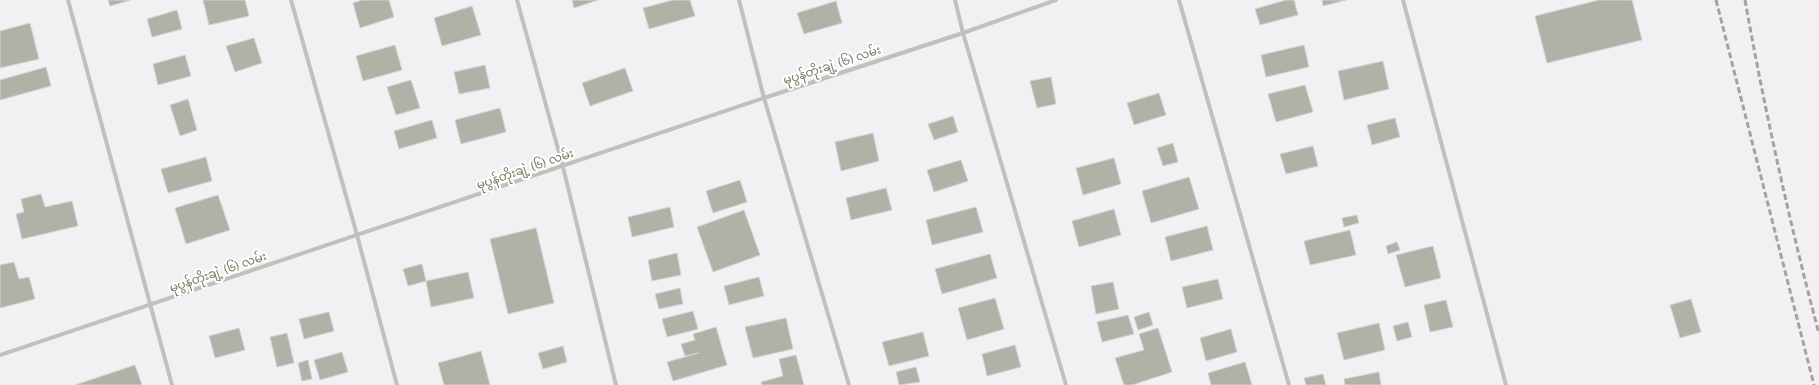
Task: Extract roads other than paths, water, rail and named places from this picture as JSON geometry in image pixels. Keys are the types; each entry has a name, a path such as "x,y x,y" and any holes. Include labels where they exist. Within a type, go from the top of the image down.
{"street":[{"path":"68,0 172,385"},
{"path":"291,0 358,235 397,385"},
{"path":"517,0 563,166 616,385"},
{"path":"738,0 764,98 849,385"},
{"path":"955,0 963,33 1066,385"},
{"name":"မုပွန်တိုးချဲ့ (၆) လမ်း","path":"0,355 151,306 764,98 963,33 1056,0"},
{"path":"1179,0 1289,385"},
{"path":"1403,0 1506,385"}],"railway":[{"path":"1716,0 1814,385"},
{"path":"1745,0 1779,168 1819,334"}]}
